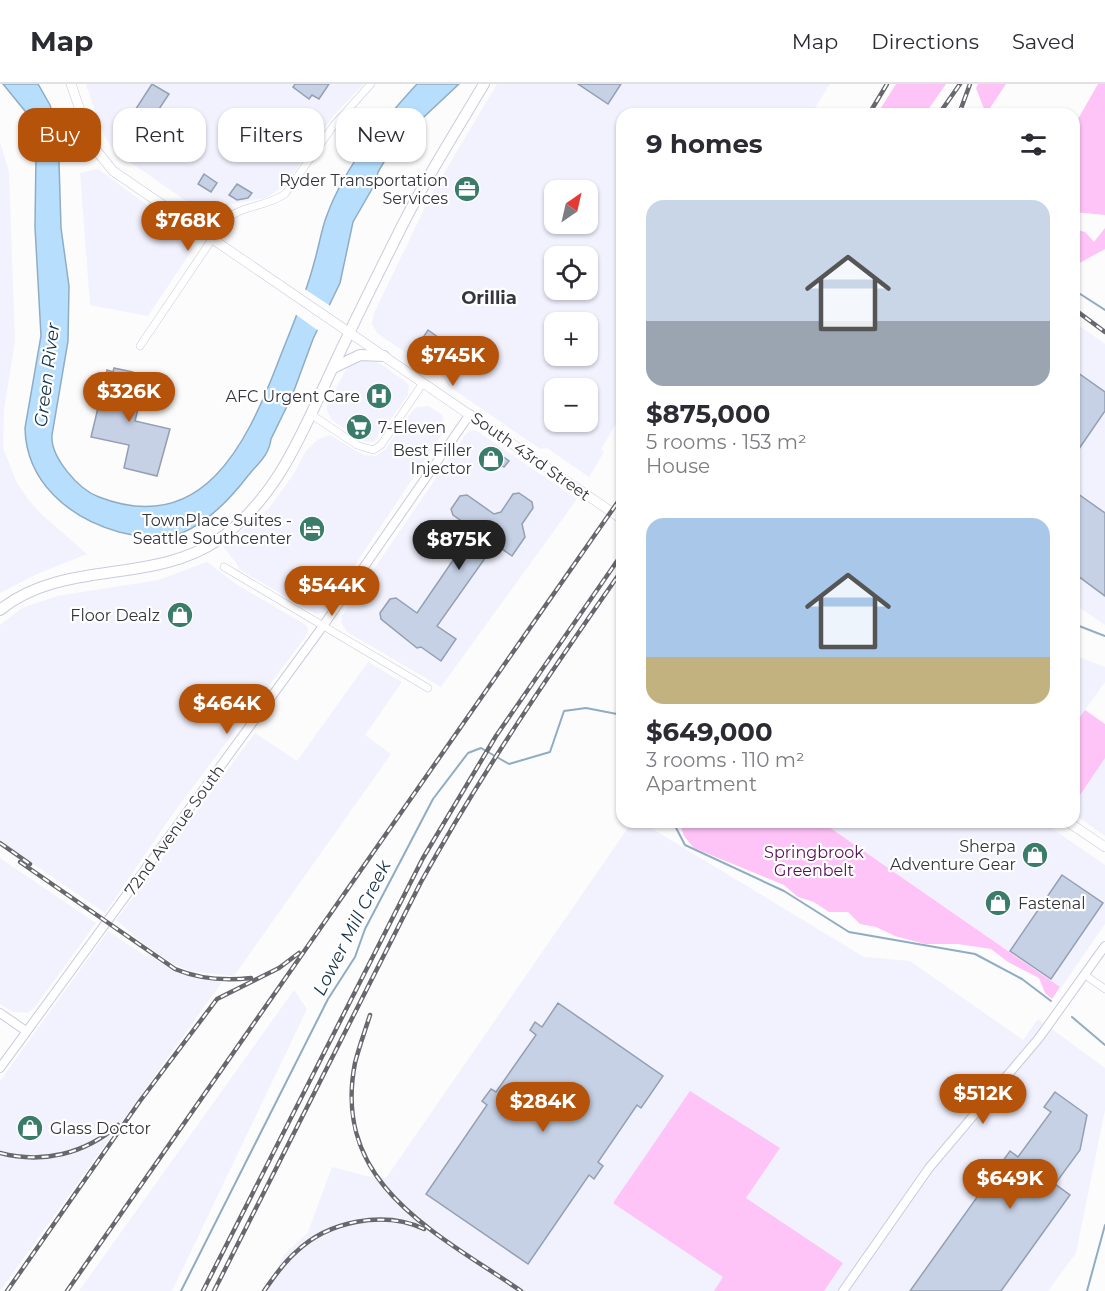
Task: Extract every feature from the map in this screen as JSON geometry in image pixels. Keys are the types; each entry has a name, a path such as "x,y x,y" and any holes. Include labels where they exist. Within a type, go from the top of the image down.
{"main road":[{"name":"South 43rd Street","path":"71,84 91,143 106,165 616,515"},
{"path":"0,610 40,588 65,580 168,563 196,552 217,540 260,503 287,462 312,415 395,239 484,84"},
{"path":"333,368 360,355 384,356"},
{"path":"1077,828 1105,847"}],"street":[{"path":"140,346 225,220 232,214 275,201 285,194 334,125 371,84"},
{"path":"312,415 357,445 373,450 381,445 423,383"},
{"name":"72nd Avenue South","path":"0,1068 323,626 470,414"},
{"path":"224,567 428,688"},
{"path":"843,1291 929,1168 1039,1038 1105,946"},
{"path":"1085,975 1105,989"},
{"path":"0,1013 26,1031"}],"shaded area":[{"path":"86,84 364,84 341,108 336,108 336,113 324,129 324,108 218,108 218,162 301,162 285,185 266,198 231,204 214,215 205,214 130,162 206,162 206,108 113,108 113,148 101,128 101,108 94,108"},
{"path":"497,84 830,84 815,108 616,108 616,424 601,449 604,452 589,477 547,448 540,449 450,387 444,379 377,333 372,324 374,313 432,193"},
{"path":"0,142 9,172 15,341 4,410 3,448 17,483 27,498 40,513 87,554 37,574 0,593"},
{"path":"98,169 192,238 192,250 148,316 90,305 80,173"},
{"path":"1080,326 1105,344 1105,625 1080,608"},
{"path":"359,359 375,360 409,386 408,395 374,442 363,441 332,420 327,411 327,405 349,364"},
{"name":"TownPlace Suites - Seattle Southcenter","path":"429,406 442,415 445,427 443,433 323,613 316,614 242,571 223,546 269,508 293,475 306,451 317,440 330,435 363,455 376,456 386,449 413,410 417,407"},
{"path":"472,430 477,431 577,499 441,687 347,632 341,622 342,616 466,434"},
{"path":"207,562 236,584 306,625 308,630 306,636 172,815 105,913 0,841 0,625 22,608 57,596 158,580"},
{"path":"1080,657 1105,667 1105,682 1080,717"},
{"path":"368,662 402,682 365,735 391,754 234,976 190,971 173,964 146,946 116,920 255,733 297,761"},
{"path":"1105,753 1105,836 1080,818 1080,788"},
{"path":"628,828 651,828 864,957 910,961 1023,1040 1038,1019 1105,1068 1105,1110 1076,1253 1048,1291 265,1291 284,1255 308,1232 332,1167 366,1176 386,1178"},
{"path":"832,828 1052,828 1105,865 1105,924 1061,988"},
{"path":"0,858 96,923 34,1008 27,1013 13,1012 0,1004"},
{"path":"108,931 147,957 149,955 172,970 198,979 222,982 0,1291 0,1081"},
{"path":"294,990 307,1009 172,1291 79,1291"}],"green space":[{"path":"896,84 946,84 929,108 881,108"},
{"path":"978,84 1006,84 990,108 984,108 976,88"},
{"path":"1098,84 1105,84 1105,215 1080,213 1080,116"},
{"path":"1105,228 1105,249 1080,263 1080,231 1085,232 1094,242"},
{"path":"1085,710 1105,724 1105,758 1080,795 1080,717"},
{"name":"Springbrook Greenbelt","path":"681,828 831,828 1060,987 1052,999 1045,993 1039,978 1008,962 991,949 958,944 925,944 895,936 876,927 860,924 848,912 829,912 814,902 798,897 784,885 694,848 684,836"},
{"path":"690,1091 780,1148 746,1198 843,1263 824,1291 714,1291 723,1277 613,1203"}],"water":[{"path":"3,84 38,84 51,108 23,108"},
{"path":"417,84 459,84 426,115 426,108 396,108"},
{"name":"Green River","path":"36,162 59,162 61,228 69,286 68,341 52,435 56,453 67,472 83,487 99,497 135,506 166,504 192,494 215,476 234,452 251,425 265,395 306,289 327,215 344,179 354,162 384,162 378,172 376,182 353,222 340,283 313,339 292,396 265,455 218,509 192,528 166,537 119,532 83,517 54,495 42,481 33,465 27,447 25,428 41,336 35,227"}],"pier":[{"path":"303,288 332,307 320,332 295,314"}],"building":[{"path":"152,84 169,94 160,108 136,108"},
{"path":"295,84 329,84 319,99 312,95 309,99 293,87"},
{"path":"578,84 621,84 608,104"},
{"path":"204,174 217,183 211,192 198,184"},
{"path":"237,184 252,193 248,198 237,200 229,195"},
{"path":"428,330 456,350 445,367 438,365 439,356 420,342"},
{"path":"114,368 133,372 132,377 145,380 135,421 170,429 157,476 124,468 129,445 91,437 107,370 113,372"},
{"path":"1080,374 1105,392 1105,411 1080,447"},
{"path":"494,450 509,461 504,467 494,461 488,469 481,465"},
{"path":"519,493 532,502 533,508 522,524 525,537 512,556 495,544 437,626 456,639 441,661 421,647 417,648 381,619 380,613 390,599 396,598 417,613 471,534 470,527 453,515 451,509 460,496 467,495 494,514 501,512 513,494"},
{"path":"1080,495 1105,513 1105,596 1080,577"},
{"path":"1062,875 1103,903 1051,979 1010,951"},
{"path":"558,1003 663,1076 641,1108 637,1105 598,1162 603,1166 594,1179 589,1175 528,1264 426,1194 487,1105 482,1101 491,1089 496,1092 536,1035 530,1030 535,1022 542,1027"},
{"path":"1055,1092 1087,1115 1080,1150 1055,1184 1070,1195 1001,1291 910,1291 1010,1151 1018,1157 1051,1112 1044,1107"}],"waterway":[{"path":"1080,294 1105,310"},
{"path":"1080,626 1105,636"},
{"name":"Lower Mill Creek","path":"181,1291 328,999 355,957 365,929 433,799 468,753 481,748 509,764 550,752 564,711 586,708 616,714"},
{"path":"676,828 685,845 784,891 849,932 975,954 1022,979 1051,1001"},
{"path":"1072,1017 1105,1045"},
{"path":"1087,1291 1105,1225"}],"railway":[{"path":"873,108 887,84"},
{"path":"943,108 960,84"},
{"path":"961,108 970,84"},
{"path":"1080,313 1105,332"},
{"path":"67,1291 616,505"},
{"path":"203,1291 423,858 496,736 616,563"},
{"path":"214,1291 421,882 444,841 492,762 616,579"},
{"path":"0,843 30,864"},
{"path":"20,862 175,969 212,978 251,978"},
{"path":"7,1291 140,1101 217,999 279,968 299,953"},
{"path":"370,1015 355,1063 352,1105 359,1142 375,1173 398,1201 425,1226 521,1291"},
{"path":"0,1153 32,1157 62,1154 92,1143 118,1125"},
{"path":"264,1291 283,1265 296,1252 309,1241 340,1226 374,1220 392,1220 424,1229"}],"place":[{"name":"Ryder Transportation Services","path":"467,189"},
{"name":"AFC Urgent Care","path":"379,396"},
{"name":"7-Eleven","path":"359,427"},
{"name":"Best Filler Injector","path":"491,459"},
{"name":"TownPlace Suites - Seattle Southcenter","path":"312,529"},
{"name":"Floor Dealz","path":"180,615"},
{"name":"Sherpa Adventure Gear","path":"1035,855"},
{"name":"Fastenal","path":"998,903"},
{"name":"Glass Doctor","path":"30,1128"}],"district":[{"name":"Orillia","path":"489,298"}]}
